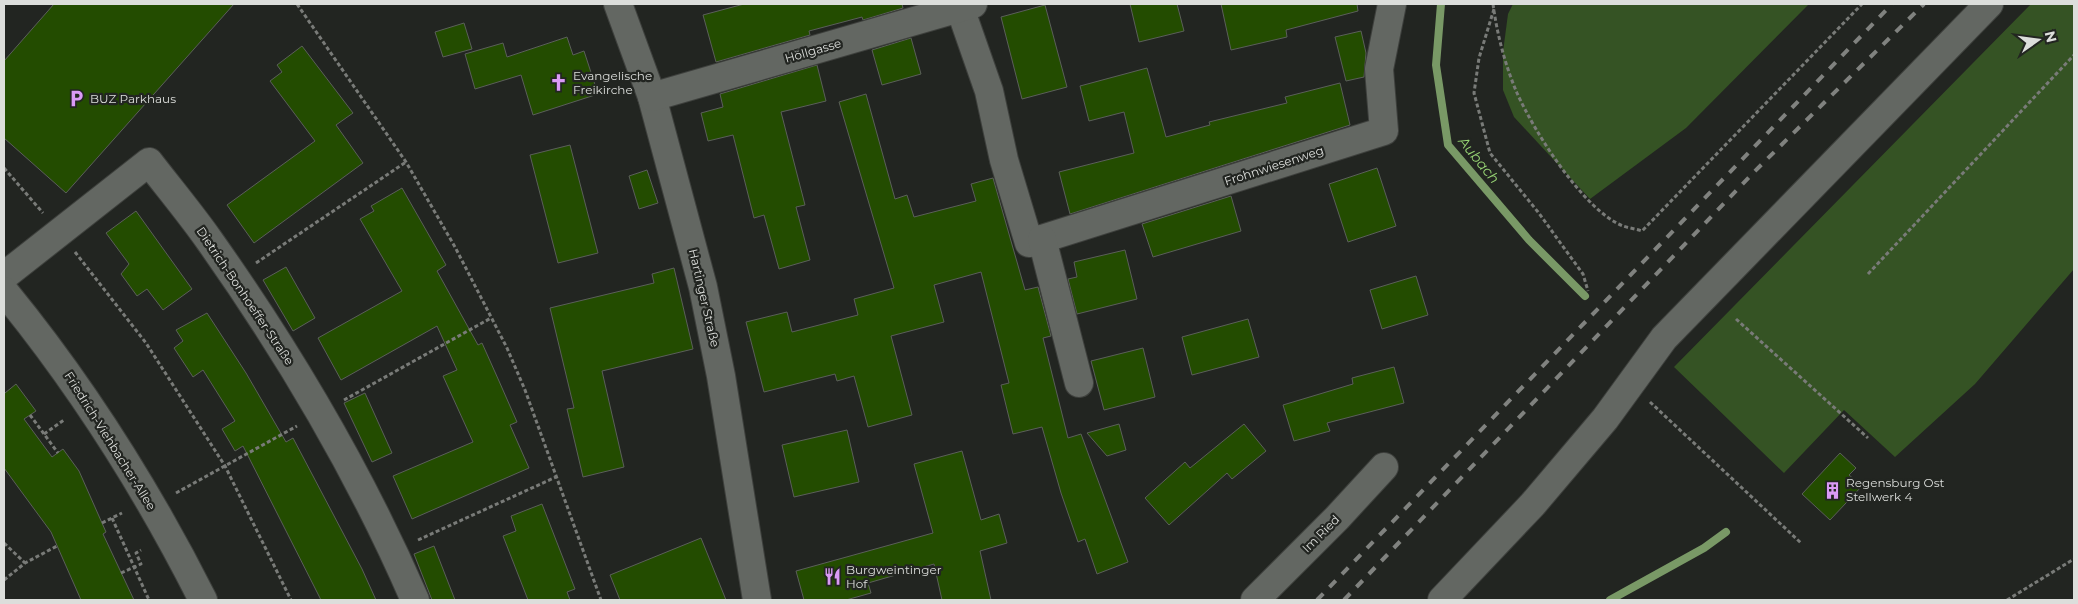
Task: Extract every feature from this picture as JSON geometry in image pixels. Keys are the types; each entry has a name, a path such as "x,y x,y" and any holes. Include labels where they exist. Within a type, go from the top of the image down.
{"street":[{"name":"Hartinger Straße","path":"618,4 652,97 677,186 712,332 721,376 757,600"},
{"name":"Frohnwiesenweg","path":"1042,239 1384,131 1379,69 1392,4"},
{"path":"1442,600 1533,504 1593,434 1664,338 1989,4"},
{"name":"Höllgasse","path":"652,97 967,6"},
{"path":"967,6 989,91 1004,160 1029,244 1042,239 1079,382"},
{"name":"Dietrich-Bonhoeffer-Straße","path":"4,276 149,162 208,239 235,278 309,394 342,450 415,600"},
{"name":"Friedrich-Viehbacher-Allee","path":"4,290 64,369 126,463 184,563 203,600"},
{"name":"Im Ried","path":"1255,600 1337,518 1384,467"}],"path":[{"path":"297,4 406,162 455,247 507,348 525,390 601,600"},
{"path":"1494,6 1499,38 1517,92 1541,138 1574,185 1599,210 1622,226 1642,231 1862,4"},
{"path":"1494,6 1479,58 1474,93 1490,153 1538,212 1583,274 1588,292"},
{"path":"1868,274 2074,55"},
{"path":"235,278 406,162"},
{"path":"4,168 60,232 146,343 225,466 291,600"},
{"path":"1736,318 1868,438"},
{"path":"1647,400 1801,543"},
{"path":"30,415 58,453"},
{"path":"44,434 64,420"},
{"path":"393,552 556,477"},
{"path":"102,523 122,513"},
{"path":"112,518 149,600"},
{"path":"4,543 25,563"},
{"path":"4,580 25,563 57,546"},
{"path":"121,573 141,564 136,553 141,550"},
{"path":"2007,600 2074,559"}],"green space":[{"path":"1513,4 1809,4 1686,128 1590,199 1514,117 1503,90 1503,52 1508,14"},
{"path":"2031,4 2074,4 2074,269 1975,384 1895,457 1844,410 1784,473 1674,367"}],"building":[{"name":"BUZ Parkhaus","path":"54,4 234,4 66,193 4,138 4,61"},
{"path":"744,4 902,4 903,8 863,20 862,17 809,31 810,35 716,62 703,15"},
{"path":"1130,4 1177,4 1184,31 1139,42"},
{"path":"1221,4 1357,4 1358,11 1286,30 1287,37 1231,50"},
{"path":"1045,5 1067,87 1022,99 1001,17"},
{"path":"464,23 472,49 443,57 435,32"},
{"path":"1361,31 1366,53 1364,77 1346,81 1335,37"},
{"name":"Evangelische Freikirche","path":"567,37 573,55 584,51 598,94 533,115 521,75 475,89 465,54 503,43 507,57"},
{"path":"911,38 921,74 882,85 872,50"},
{"path":"302,46 353,113 336,125 363,163 254,243 227,205 315,141 270,81 282,72 277,65"},
{"path":"817,65 826,101 781,112 805,205 796,207 810,260 779,269 764,215 754,218 733,135 708,141 701,113 723,107 720,94"},
{"path":"1147,68 1166,137 1210,125 1209,122 1287,103 1285,97 1340,83 1350,125 1070,214 1059,172 1134,153 1124,112 1089,121 1080,86"},
{"path":"866,94 895,199 907,195 914,217 976,201 971,184 993,178 1025,290 1038,287 1051,336 1043,338 1068,438 1081,434 1128,562 1097,574 1085,539 1078,542 1061,493 1042,427 1013,434 1001,385 1009,383 981,272 934,285 944,322 891,336 912,415 868,427 854,376 837,381 835,374 764,392 746,322 787,312 792,332 858,315 854,299 894,288 839,102"},
{"path":"570,145 598,253 558,263 530,155"},
{"path":"1377,168 1396,226 1348,242 1329,184"},
{"path":"647,170 658,203 639,209 629,176"},
{"path":"402,188 446,265 437,271 478,345 482,343 517,422 510,425 529,468 412,519 393,476 473,442 443,376 457,370 437,326 341,380 318,338 402,291 360,219 374,211 371,206"},
{"path":"1231,196 1241,231 1153,257 1142,224"},
{"path":"136,211 192,289 163,310 147,289 137,296 121,274 129,264 106,233"},
{"path":"1125,250 1137,299 1077,314 1068,279 1077,277 1074,262"},
{"path":"286,267 315,318 293,331 263,280"},
{"path":"674,268 693,349 602,371 624,467 583,477 567,409 574,408 550,308 654,283 652,274"},
{"path":"1416,276 1428,315 1382,329 1370,290"},
{"path":"207,313 246,373 286,442 293,438 362,569 376,600 321,600 243,446 235,451 222,429 235,421 203,370 193,377 174,348 183,341 176,330"},
{"path":"1248,319 1259,357 1192,375 1182,337"},
{"path":"1143,348 1155,397 1104,410 1091,361"},
{"path":"1394,367 1404,403 1327,423 1330,431 1294,441 1283,405 1353,384 1352,378"},
{"path":"16,384 36,411 24,419 52,457 63,449 79,471 106,532 103,534 134,600 81,600 51,532 4,468 4,391 5,393"},
{"path":"365,393 392,453 372,462 344,403"},
{"path":"1119,424 1126,450 1107,456 1087,433"},
{"path":"1244,424 1266,451 1232,479 1227,473 1169,525 1145,498 1185,462 1190,468"},
{"path":"847,430 859,482 794,497 782,445"},
{"path":"962,451 981,520 999,514 1007,543 980,551 991,600 942,600 934,564 868,583 871,593 846,600 804,600 796,571 933,533 914,464"},
{"name":"Regensburg Ost Stellwerk 4","path":"1840,453 1856,468 1849,475 1862,486 1830,520 1802,494"},
{"path":"542,504 575,589 567,592 570,600 528,600 503,536 516,531 511,516"},
{"path":"701,538 726,600 620,600 610,575"},
{"path":"434,546 455,600 432,600 414,554"}],"waterway":[{"name":"Aubach","path":"1441,4 1436,65 1448,145 1529,240 1585,296"},
{"path":"1610,600 1704,548 1726,532"}],"railway":[{"path":"1317,600 1892,4"},
{"path":"1344,600 1754,172 1924,4"}],"place":[{"name":"Evangelische Freikirche","path":"559,83"},
{"name":"BUZ Parkhaus","path":"76,99"},
{"name":"Regensburg Ost Stellwerk 4","path":"1832,490"},
{"name":"Burgweintinger Hof","path":"832,577"}]}
